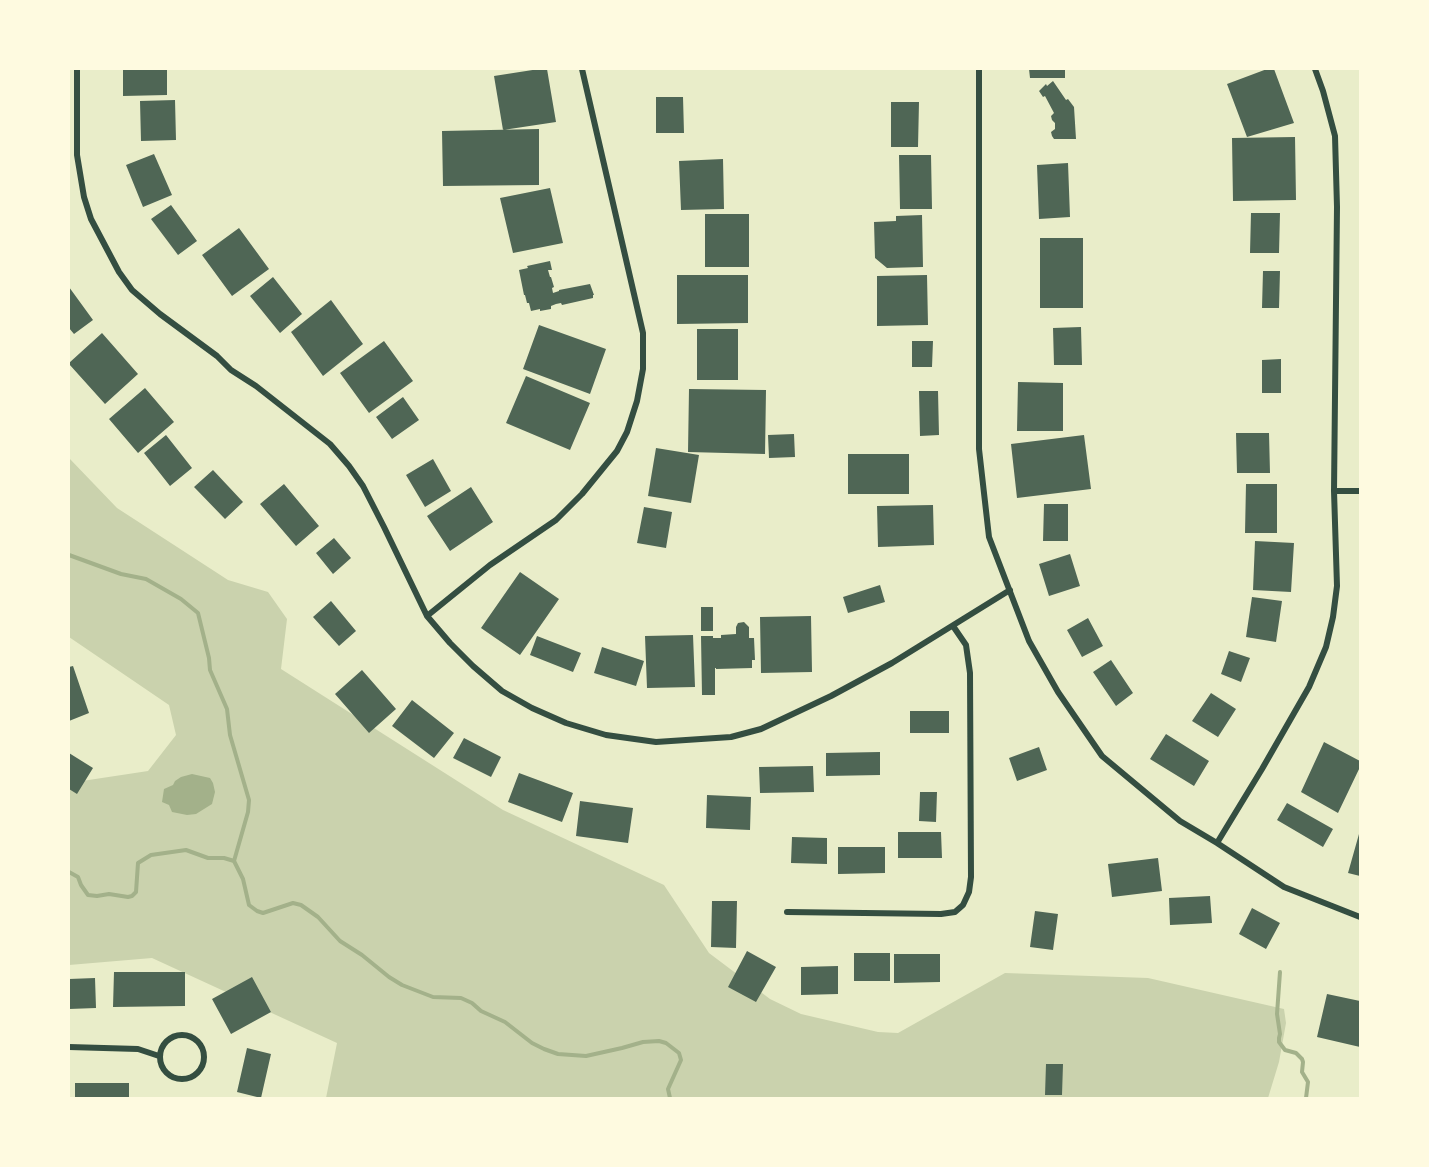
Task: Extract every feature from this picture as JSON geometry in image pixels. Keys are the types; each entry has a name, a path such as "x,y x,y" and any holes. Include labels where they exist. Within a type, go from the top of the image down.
{"street":[{"path":"77,69 79,174 91,219 119,272 132,290 160,314 330,444 363,486 427,616 473,666 502,691 532,708 566,723 606,735 656,742 731,737 761,729 831,696 891,663 1010,591"},
{"path":"427,616 490,566 556,520 582,494 617,451 627,432 637,401 644,333 582,69"},
{"path":"979,69 979,449 989,537 1029,641 1058,692 1102,756 1180,821 1284,887 1360,917"},
{"path":"1216,843 1309,687 1326,646 1337,586 1334,491 1337,207 1335,136 1315,69"},
{"path":"1334,491 1360,491"},
{"path":"787,912 940,914 955,912 963,904 969,892 971,877 970,673 966,645 953,626"},
{"path":"183,1034 196,1040 204,1052 202,1066 198,1073 184,1079 170,1076 164,1070 159,1056 164,1043 176,1035 183,1034"},
{"path":"69,1047 138,1048 159,1056"}],"shaded area":[{"path":"69,458 117,508 228,580 268,592 287,619 281,669 503,810 664,885 709,953 770,999 801,1014 878,1032 898,1033 1005,973 1148,978 1284,1009 1286,1023 1279,1062 1268,1098 326,1098 337,1043 152,958 69,965 69,783 148,771 176,735 169,705 69,637"},
{"path":"192,774 210,778 215,792 212,804 196,814 172,812 169,805 162,802 164,789 173,785 181,777"}],"building":[{"path":"123,69 167,69 167,95 123,96"},
{"path":"547,69 556,122 503,130 494,76"},
{"path":"1029,69 1065,69 1065,78 1030,78"},
{"path":"1267,69 1274,69 1294,123 1247,137 1227,84"},
{"path":"1053,81 1066,100 1068,99 1074,107 1076,139 1054,139 1052,136 1051,132 1055,129 1055,123 1051,116 1054,113 1045,96 1043,97 1039,91"},
{"path":"656,97 683,97 684,133 656,133"},
{"path":"175,100 176,140 141,141 140,101"},
{"path":"891,102 919,102 918,147 891,147"},
{"path":"539,129 539,185 443,186 442,131"},
{"path":"1295,137 1296,200 1233,201 1232,138"},
{"path":"154,154 172,195 143,207 126,165"},
{"path":"899,155 931,155 932,209 900,209"},
{"path":"723,159 724,209 681,210 679,161"},
{"path":"1068,163 1070,217 1039,219 1037,165"},
{"path":"550,188 563,243 513,253 500,198"},
{"path":"171,205 197,241 178,255 151,219"},
{"path":"1251,213 1280,213 1279,253 1250,253"},
{"path":"705,214 749,214 749,267 705,267"},
{"path":"922,215 923,267 887,268 875,258 874,222 896,221 896,216"},
{"path":"239,228 269,269 232,296 202,255"},
{"path":"1040,238 1083,238 1083,308 1040,308"},
{"path":"550,261 552,270 548,270 554,287 552,288 553,293 590,284 593,298 562,305 561,303 556,304 551,306 551,309 531,311 524,295 519,270"},
{"path":"1263,271 1280,271 1279,308 1262,308"},
{"path":"677,275 748,275 748,323 677,324"},
{"path":"927,275 928,325 877,326 877,276"},
{"path":"273,277 302,314 280,333 250,296"},
{"path":"69,287 93,320 74,334 69,328"},
{"path":"331,300 363,344 323,376 291,332"},
{"path":"539,325 606,349 590,394 523,369"},
{"path":"1081,327 1082,365 1054,365 1053,328"},
{"path":"697,329 738,329 738,380 697,380"},
{"path":"102,333 138,374 105,404 69,364"},
{"path":"384,341 413,381 369,413 340,373"},
{"path":"912,341 933,341 932,367 912,367"},
{"path":"1281,359 1281,393 1262,393 1262,360"},
{"path":"526,376 590,403 570,450 506,423"},
{"path":"1018,382 1063,383 1063,431 1017,431"},
{"path":"145,388 174,422 138,453 109,419"},
{"path":"689,389 766,390 765,454 688,452"},
{"path":"919,391 938,391 939,435 920,436"},
{"path":"403,397 419,420 392,439 376,417"},
{"path":"1236,433 1269,433 1270,473 1237,473"},
{"path":"794,434 795,457 769,458 768,435"},
{"path":"166,435 192,468 170,486 144,453"},
{"path":"1084,435 1091,489 1017,498 1011,444"},
{"path":"656,448 699,455 691,503 648,496"},
{"path":"848,454 909,454 909,494 848,494"},
{"path":"433,459 451,491 425,507 406,475"},
{"path":"213,470 243,502 225,519 194,487"},
{"path":"284,484 319,526 296,546 260,504"},
{"path":"1246,484 1277,484 1277,533 1245,533"},
{"path":"471,487 493,522 450,551 427,516"},
{"path":"1044,504 1068,504 1068,541 1043,541"},
{"path":"933,505 934,545 878,547 877,506"},
{"path":"644,507 672,512 666,548 637,543"},
{"path":"334,538 351,558 333,574 316,553"},
{"path":"1255,541 1294,543 1291,592 1253,590"},
{"path":"1070,554 1080,586 1049,596 1039,564"},
{"path":"520,572 559,599 520,655 481,628"},
{"path":"880,585 885,602 848,613 843,597"},
{"path":"1252,597 1282,601 1276,642 1246,637"},
{"path":"331,601 356,631 339,646 313,617"},
{"path":"701,607 713,607 713,631 701,631"},
{"path":"811,616 812,672 761,673 760,617"},
{"path":"1088,618 1103,646 1082,657 1067,630"},
{"path":"744,622 749,627 749,638 754,638 755,660 752,660 752,668 715,668 715,695 702,695 701,636 721,638 721,635 736,634 738,623"},
{"path":"693,635 695,687 647,688 645,636"},
{"path":"537,636 581,653 573,672 530,655"},
{"path":"602,647 644,661 636,686 594,673"},
{"path":"1229,651 1250,658 1241,682 1221,674"},
{"path":"1111,660 1133,693 1116,706 1093,672"},
{"path":"73,666 89,713 69,721 69,667"},
{"path":"362,670 396,709 369,733 335,694"},
{"path":"1211,693 1236,709 1218,737 1192,721"},
{"path":"412,700 454,733 434,758 392,726"},
{"path":"910,711 949,711 949,733 910,733"},
{"path":"1166,734 1209,761 1194,786 1150,759"},
{"path":"464,738 501,757 491,777 453,758"},
{"path":"1324,742 1360,761 1360,767 1338,813 1301,792"},
{"path":"1039,747 1047,770 1017,781 1009,758"},
{"path":"880,752 880,775 826,776 826,753"},
{"path":"69,753 93,768 77,794 69,789"},
{"path":"813,766 814,792 760,793 759,767"},
{"path":"519,773 573,793 562,822 508,802"},
{"path":"920,792 937,792 936,822 919,821"},
{"path":"707,795 751,797 750,830 706,828"},
{"path":"580,801 633,808 628,843 576,836"},
{"path":"1287,803 1333,829 1323,847 1277,820"},
{"path":"898,832 941,832 942,858 898,858"},
{"path":"1360,834 1360,876 1348,873"},
{"path":"792,837 827,838 827,864 791,863"},
{"path":"838,847 885,847 885,873 838,874"},
{"path":"1158,858 1162,891 1112,897 1108,864"},
{"path":"1210,896 1212,923 1170,925 1169,898"},
{"path":"712,901 737,901 736,948 711,947"},
{"path":"1252,908 1280,923 1266,949 1239,934"},
{"path":"1035,911 1058,914 1053,950 1030,947"},
{"path":"747,951 776,967 756,1002 728,987"},
{"path":"854,953 890,953 890,981 854,981"},
{"path":"894,954 940,954 940,982 894,983"},
{"path":"838,966 838,994 801,995 801,967"},
{"path":"114,972 185,972 185,1006 113,1007"},
{"path":"252,977 271,1012 231,1034 212,999"},
{"path":"95,978 96,1008 69,1009 69,979"},
{"path":"1327,994 1360,1001 1360,1047 1317,1037"},
{"path":"247,1048 271,1054 261,1098 237,1092"},
{"path":"1046,1064 1063,1064 1062,1095 1045,1095"},
{"path":"75,1083 129,1083 129,1098 75,1098"}],"waterway":[{"path":"69,555 121,574 146,579 181,599 198,613 210,670 227,709 230,735 249,800 248,812 234,861 243,879 249,905 263,913 293,903 301,905 318,917 340,941 402,985 433,997 461,998 472,1003 481,1011 505,1022 532,1043 558,1054 586,1056 643,1042 666,1043 679,1053 681,1060 668,1089 670,1098"},
{"path":"69,872 78,877 88,895 109,894 128,897 136,892 138,863 151,855 186,850 208,858 224,858 234,861"},
{"path":"1280,972 1277,1014 1279,1042 1285,1050 1296,1053 1302,1059 1302,1072 1308,1082 1306,1098"}]}
